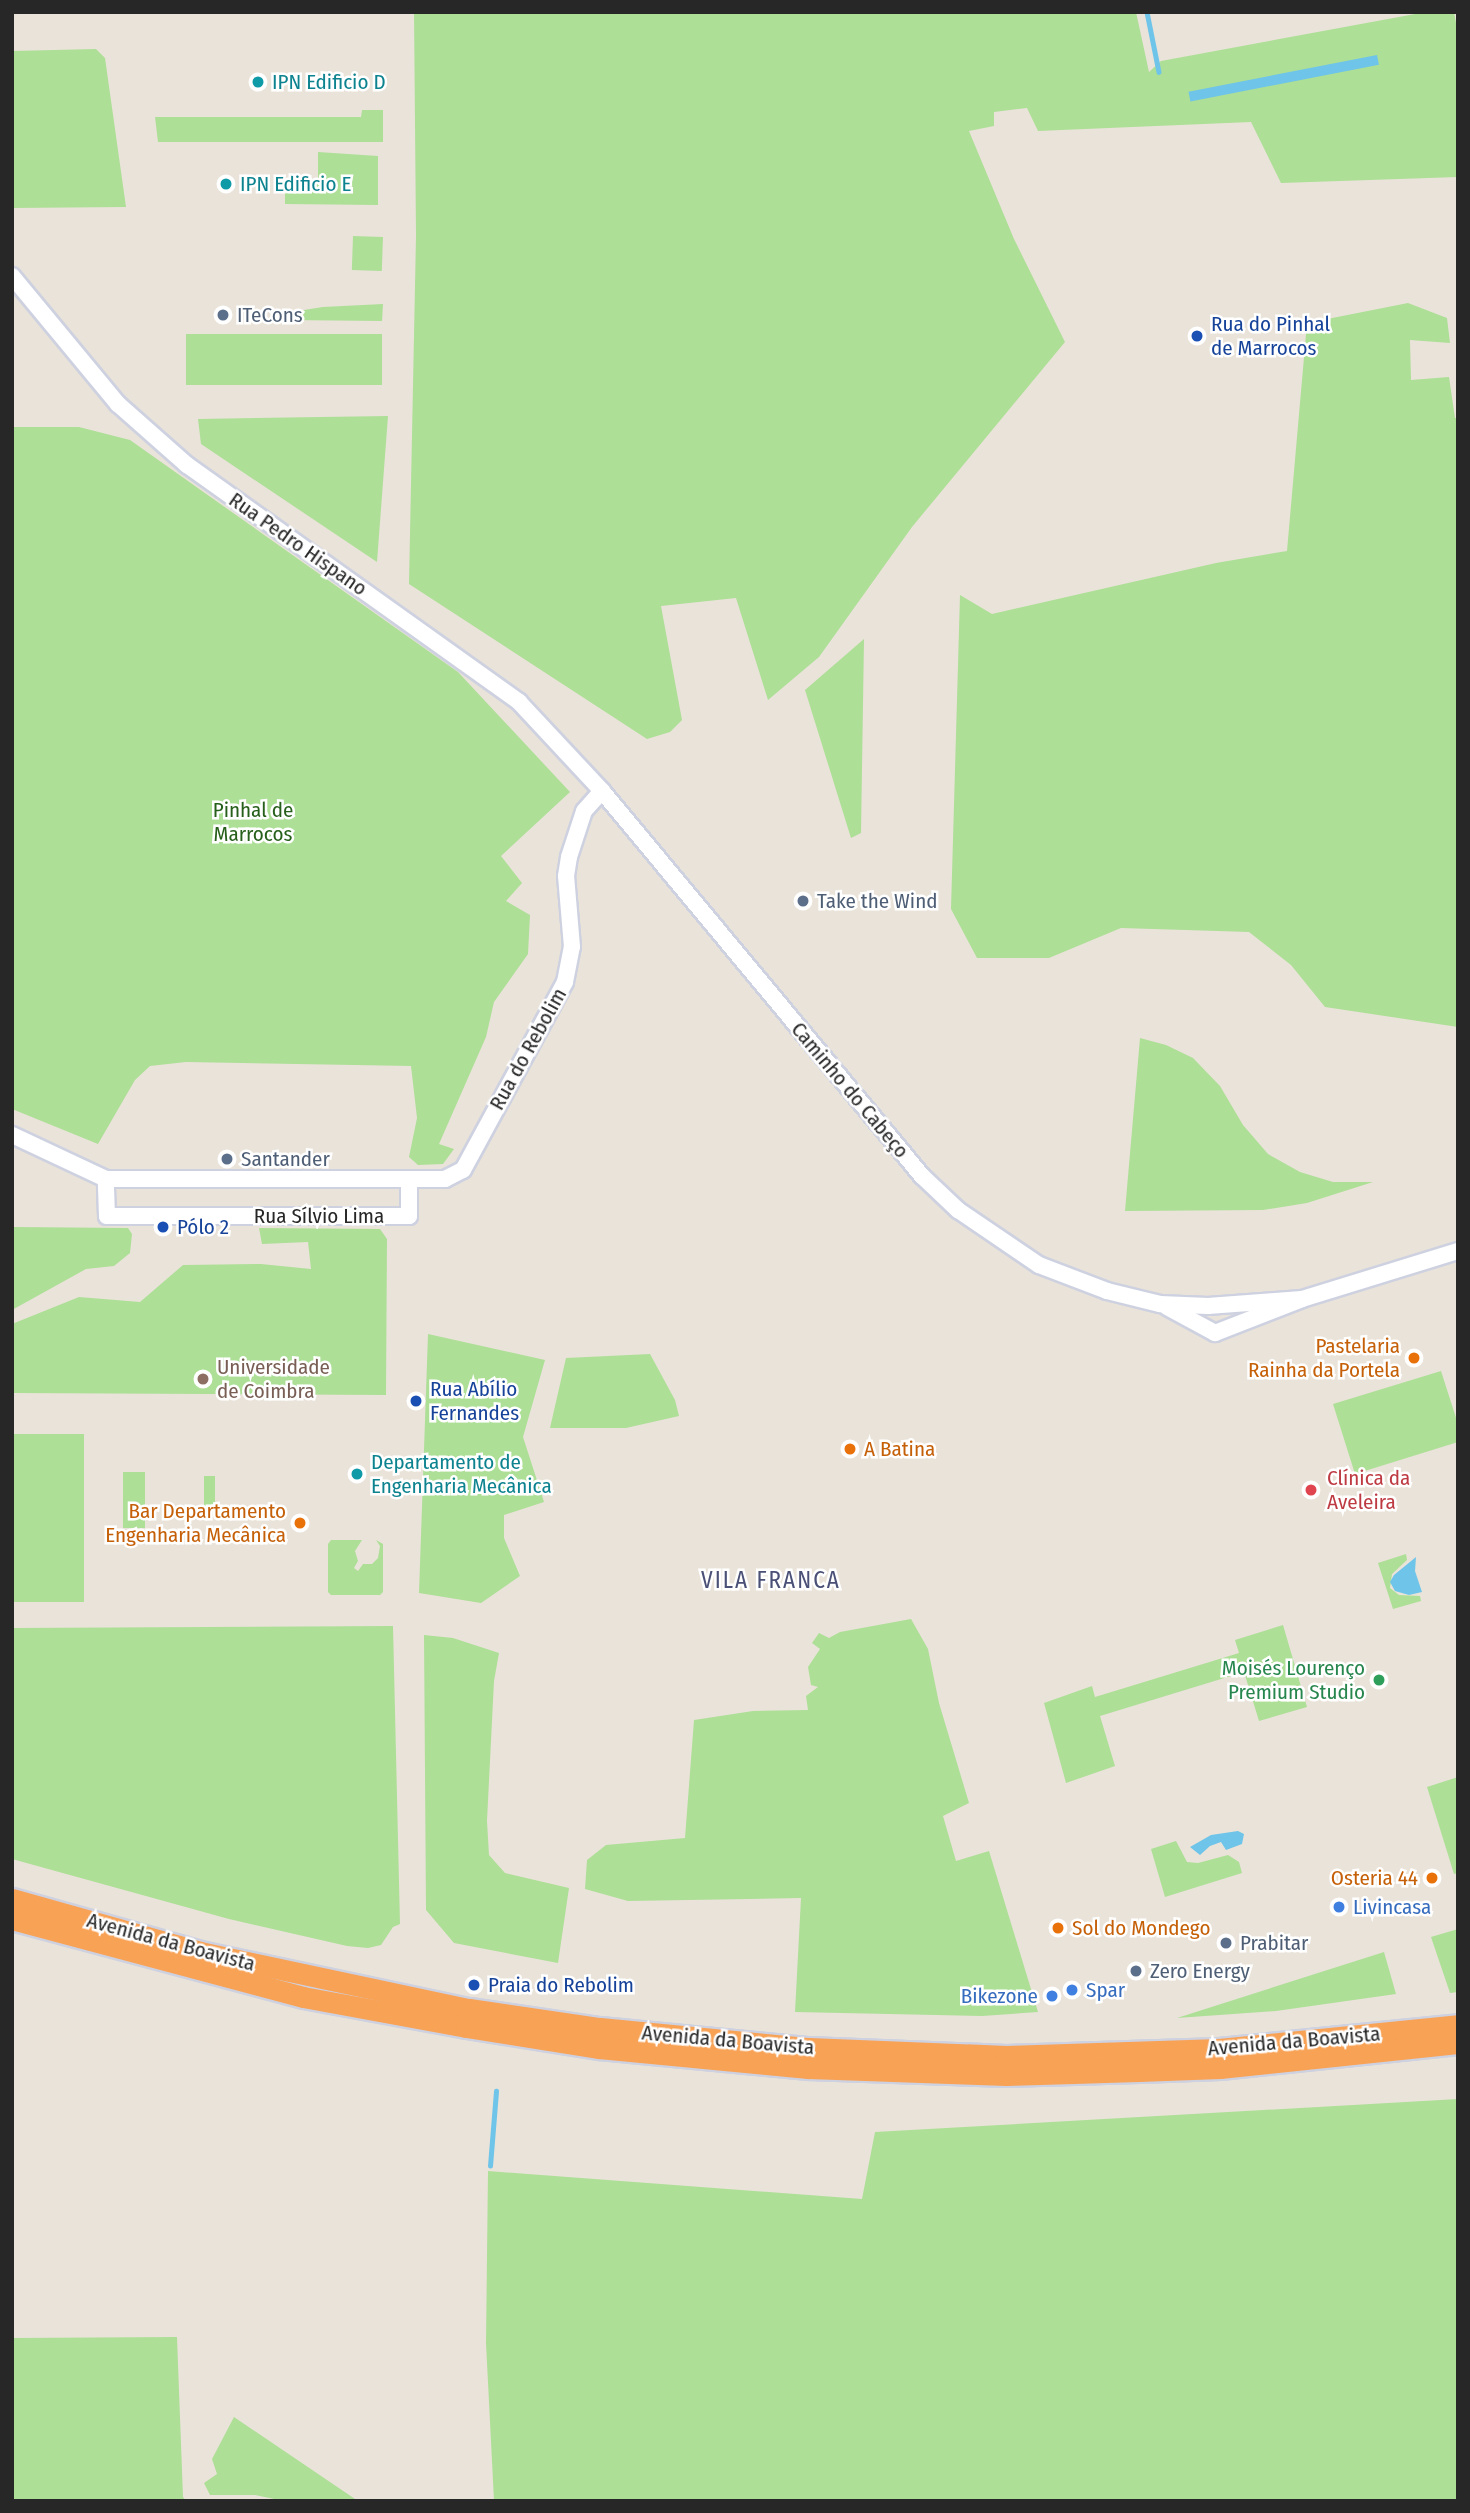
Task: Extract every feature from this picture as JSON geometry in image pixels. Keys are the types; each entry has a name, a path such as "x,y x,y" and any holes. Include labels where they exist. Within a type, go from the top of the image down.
{"highway":[{"name":"Avenida da Boavista","path":"12,1899 200,1952 469,2009 600,2028 809,2048 1006,2056 1206,2050 1458,2025"},
{"name":"Avenida da Boavista","path":"12,1919 303,1997 599,2048 795,2066 1006,2075 1139,2071 1220,2067 1458,2043"}],"street":[{"name":"Rua Pedro Hispano","path":"12,276 118,404 187,465 519,702 602,791"},
{"name":"Rua do Rebolim","path":"409,1179 445,1179 463,1170 565,982 572,947 566,876 569,857 584,810 602,791"},
{"name":"Caminho do Cabeço","path":"602,791 922,1176 958,1210 1039,1265 1107,1291 1160,1304 1214,1306 1302,1299"},
{"path":"12,1135 106,1179"},
{"name":"Rua Sílvio Lima","path":"106,1179 409,1179 409,1216 107,1216 106,1179"},
{"path":"1225,1328 1227,1316 1214,1306 1200,1316 1200,1325 1210,1333 1225,1328 1302,1299 1458,1251"},
{"name":"Caminho do Cabeço","path":"1160,1304 1200,1325"}],"green space":[{"path":"414,12 1136,12 1149,72 1161,61 1426,12 1454,12 1458,34 1458,177 1281,183 1251,122 1038,131 1027,108 994,112 994,126 969,131 1014,239 1065,342 912,527 819,657 768,700 736,598 661,606 682,720 670,732 647,739 409,584 416,236"},
{"path":"96,49 105,58 126,207 12,208 12,51"},
{"path":"362,110 383,110 383,142 158,142 155,117 361,117"},
{"path":"318,152 378,156 378,205 285,204 285,188 312,188 318,178"},
{"path":"353,236 383,237 382,271 352,270"},
{"path":"1408,303 1447,318 1450,343 1410,340 1411,380 1449,377 1455,418 1458,418 1458,1027 1325,1007 1291,965 1249,932 1121,928 1049,958 977,958 951,909 960,595 992,614 1216,563 1287,551 1307,323"},
{"path":"383,304 382,321 286,320 285,313 323,307"},
{"path":"186,334 382,334 382,385 186,385"},
{"path":"388,416 377,562 201,444 198,419"},
{"name":"Pinhal de Marrocos","path":"12,427 79,427 130,440 458,672 570,792 501,856 522,883 506,901 530,915 528,954 494,1002 486,1037 439,1144 454,1149 443,1164 418,1165 409,1157 417,1118 411,1066 186,1062 150,1066 135,1080 98,1144 12,1109"},
{"path":"864,639 861,833 851,838 805,690"},
{"path":"1140,1038 1166,1045 1193,1058 1220,1086 1243,1125 1268,1154 1300,1172 1333,1182 1373,1182 1307,1203 1263,1210 1125,1211"},
{"path":"14,1227 128,1228 132,1234 130,1253 114,1266 86,1269 12,1310"},
{"path":"259,1228 380,1229 387,1239 386,1395 12,1393 12,1324 79,1297 140,1302 183,1265 261,1264 311,1269 308,1242 262,1244"},
{"path":"428,1334 545,1360 523,1437 544,1502 504,1515 504,1538 520,1576 481,1603 419,1593"},
{"path":"650,1354 675,1400 679,1416 626,1428 550,1428 566,1358"},
{"path":"1441,1371 1458,1424 1458,1442 1355,1474 1333,1404"},
{"path":"12,1434 84,1434 84,1602 12,1602"},
{"path":"123,1472 145,1472 145,1528 123,1528"},
{"path":"204,1476 215,1476 215,1507 204,1507"},
{"path":"331,1540 362,1540 355,1551 358,1561 354,1568 358,1571 363,1564 372,1564 378,1558 380,1546 376,1540 383,1544 383,1592 380,1595 331,1595 328,1592 328,1544"},
{"path":"1406,1554 1407,1560 1392,1574 1390,1588 1399,1595 1420,1596 1421,1601 1393,1609 1378,1563"},
{"path":"911,1619 928,1649 939,1703 969,1803 943,1816 956,1861 989,1851 1038,2012 982,2016 795,2012 801,1898 628,1901 585,1889 587,1860 606,1845 685,1838 694,1720 753,1711 808,1710 806,1696 818,1687 811,1685 808,1667 820,1649 812,1643 819,1633 829,1638 840,1632"},
{"path":"1283,1625 1307,1707 1259,1721 1244,1672 1100,1716 1115,1766 1066,1783 1044,1703 1092,1686 1095,1697 1239,1653 1235,1640"},
{"path":"393,1626 400,1924 393,1927 381,1945 368,1948 347,1946 229,1919 12,1859 12,1628"},
{"path":"424,1635 453,1638 499,1653 494,1681 487,1821 489,1855 505,1873 569,1888 558,1963 454,1943 426,1910"},
{"path":"1458,1777 1458,1873 1454,1874 1427,1787"},
{"path":"1176,1841 1187,1862 1198,1863 1228,1855 1239,1862 1242,1873 1165,1897 1151,1849"},
{"path":"1458,1929 1458,1992 1450,1993 1431,1937"},
{"path":"1384,1952 1396,1994 1276,2011 1177,2018"},
{"path":"1458,2099 1458,2501 494,2501 486,2343 488,2171 862,2199 875,2132"},
{"path":"177,2337 183,2497 186,2501 12,2501 12,2338"},
{"path":"234,2417 358,2501 284,2501 255,2495 210,2495 204,2483 217,2474 212,2459"}],"water":[{"path":"1377,55 1379,65 1190,101 1189,92"},
{"path":"1416,1557 1415,1571 1422,1592 1409,1595 1395,1591 1390,1582 1394,1575"},
{"path":"1238,1831 1244,1834 1242,1844 1226,1850 1221,1842 1210,1846 1200,1855 1190,1847 1211,1835"}],"waterway":[{"path":"1147,12 1159,72"},
{"path":"490,2166 496,2091"}],"place":[{"name":"IPN Edificio D","path":"258,82"},
{"name":"IPN Edificio E","path":"226,184"},
{"name":"ITeCons","path":"223,315"},
{"name":"Rua do Pinhal de Marrocos","path":"1197,336"},
{"name":"Take the Wind","path":"803,901"},
{"name":"Santander","path":"227,1159"},
{"name":"Pólo 2","path":"163,1227"},
{"name":"Pastelaria Rainha da Portela","path":"1414,1358"},
{"name":"Universidade de Coimbra","path":"203,1379"},
{"name":"Rua Abílio Fernandes","path":"416,1401"},
{"name":"A Batina","path":"850,1449"},
{"name":"Departamento de Engenharia Mecânica","path":"357,1474"},
{"name":"Clínica da Aveleira","path":"1311,1490"},
{"name":"Bar Departamento Engenharia Mecânica","path":"300,1523"},
{"name":"Moisés Lourenço Premium Studio","path":"1379,1680"},
{"name":"Osteria 44","path":"1432,1878"},
{"name":"Livincasa","path":"1339,1907"},
{"name":"Sol do Mondego","path":"1058,1928"},
{"name":"Prabitar","path":"1226,1943"},
{"name":"Zero Energy","path":"1136,1971"},
{"name":"Praia do Rebolim","path":"474,1985"},
{"name":"Spar","path":"1072,1990"},
{"name":"Bikezone","path":"1052,1996"}],"district":[{"name":"VILA FRANCA","path":"771,1580"}]}
